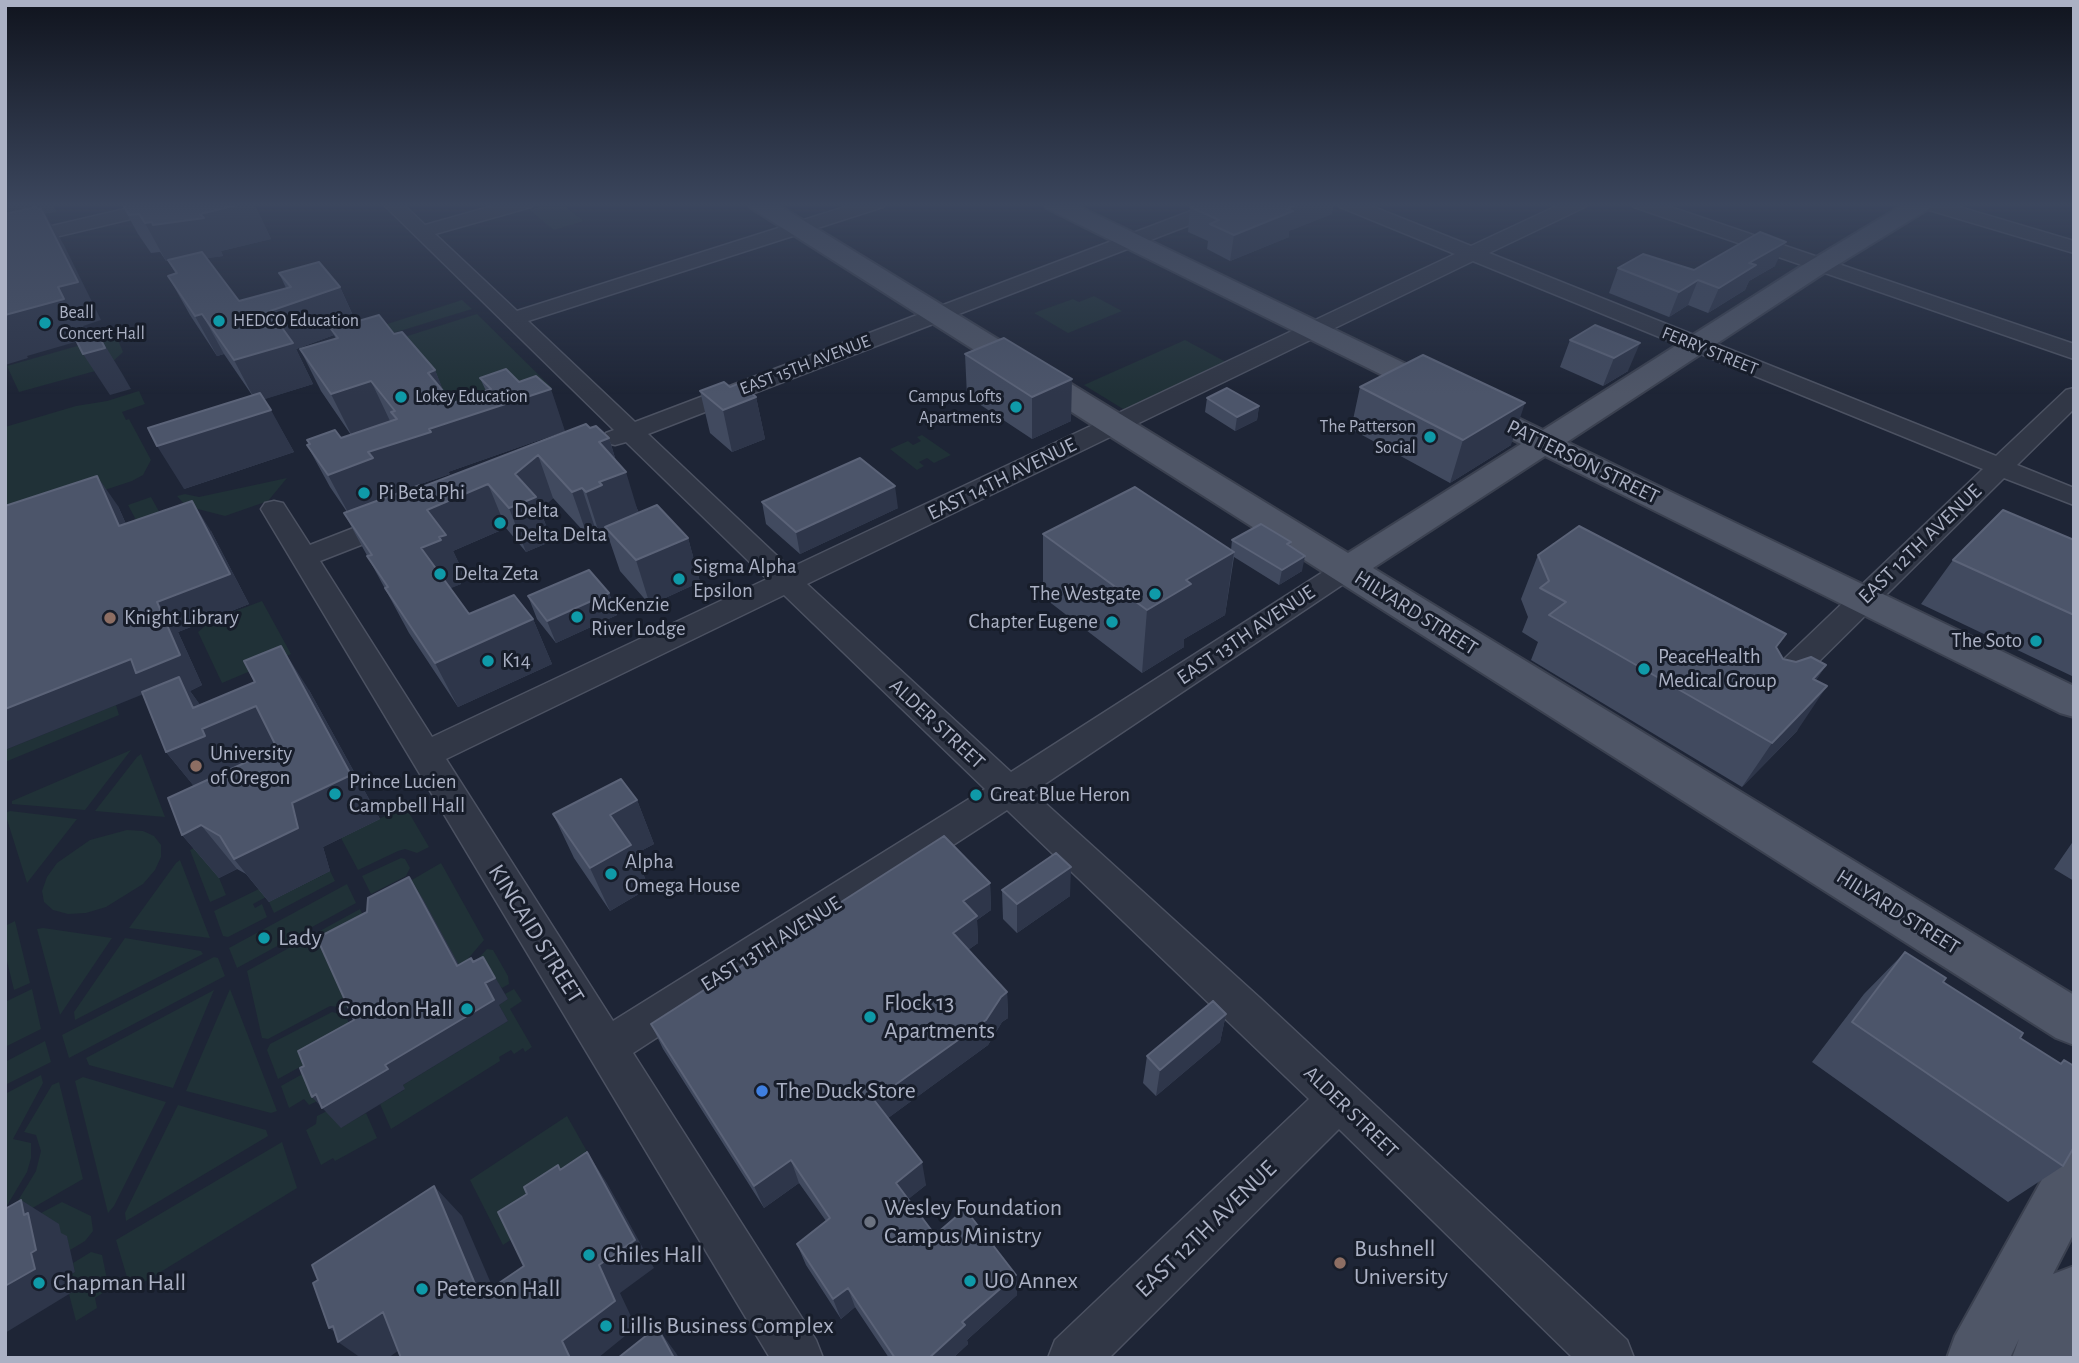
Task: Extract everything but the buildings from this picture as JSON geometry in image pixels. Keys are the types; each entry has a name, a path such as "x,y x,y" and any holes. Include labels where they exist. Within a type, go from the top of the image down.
{"main road":[{"name":"HILYARD STREET","path":"861,267 1346,569 1686,767 2074,1022"},
{"name":"PATTERSON STREET","path":"1183,267 2074,703"},
{"name":"EAST 13TH AVENUE","path":"1346,569 1698,346 1818,267"},
{"path":"1978,1358 2074,1175"},
{"path":"2042,1358 2074,1295"}],"street":[{"name":"ALDER STREET","path":"458,267 1008,791 1338,1098 1609,1358"},
{"path":"513,319 678,267"},
{"name":"EAST 15TH AVENUE","path":"595,445 1063,267"},
{"name":"EAST 14TH AVENUE","path":"425,755 1447,267"},
{"name":"FERRY STREET","path":"1505,267 2074,497"},
{"path":"1825,267 2074,352"},
{"name":"EAST 12TH AVENUE","path":"1767,693 2074,395"},
{"name":"KINCAID STREET","path":"274,509 798,1358"},
{"path":"304,557 415,514"},
{"name":"EAST 13TH AVENUE","path":"606,1048 1008,791 1346,569"},
{"name":"EAST 12TH AVENUE","path":"1073,1358 1311,1128 1338,1098"}],"shaded area":[{"path":"1094,296 1122,311 1068,333 1034,313 1073,299 1079,302"},
{"path":"462,300 472,309 377,338 378,327"},
{"path":"477,314 552,388 467,418 398,339"},
{"path":"116,335 123,352 106,368 19,392 7,366"},
{"path":"1185,340 1226,362 1128,412 1084,385"},
{"path":"139,391 145,404 122,412 126,420 129,419 151,460 143,475 5,523 5,427"},
{"path":"922,435 951,455 934,463 927,458 919,462 924,466 917,470 890,449 908,441 913,445 921,441 917,437"},
{"path":"287,478 268,501 225,516 186,506 177,496 185,494 199,497"},
{"path":"151,497 162,517 151,548 128,505"},
{"path":"262,601 291,654 222,683 198,632 212,620"},
{"path":"116,705 119,715 5,762 5,750"},
{"path":"131,750 85,810 12,804 12,801"},
{"path":"141,754 165,817 95,811 137,757"},
{"path":"405,806 429,847 417,853 405,849 398,851 358,870 341,838"},
{"path":"10,811 77,819 27,883 5,813"},
{"path":"127,830 143,831 154,836 161,845 161,857 155,870 143,884 106,907 86,913 68,914 53,910 44,902 42,891 47,877 57,863 90,840"},
{"path":"205,843 226,895 210,902 190,850"},
{"path":"401,858 405,859 410,868 406,876 371,894 362,876"},
{"path":"180,860 210,938 129,928 176,863"},
{"path":"441,863 484,940 438,994 374,902"},
{"path":"330,871 335,881 274,913 269,902"},
{"path":"347,884 356,903 237,968 229,948"},
{"path":"261,888 266,897 253,904 255,908 262,904 267,917 228,937 223,936 214,911"},
{"path":"360,909 374,938 355,1005 348,1008 330,1006 268,1039 262,1038 247,971"},
{"path":"15,921 30,983 14,990 5,953 5,926"},
{"path":"37,929 112,938 60,1015"},
{"path":"125,938 201,951 203,954 75,1020 74,1012"},
{"path":"487,949 493,950 508,976 509,984 502,988 474,963"},
{"path":"214,957 218,958 225,976 69,1058 62,1035"},
{"path":"32,989 41,1029 5,1047 5,1002"},
{"path":"230,989 277,1111 271,1113 186,1091"},
{"path":"514,989 522,1001 510,1009 532,1047 525,1052 523,1048 514,1054 511,1050 499,1057 500,1061 391,1129 380,1104 404,1090 403,1085 508,1021 499,1005 508,999 505,994"},
{"path":"214,990 173,1088 89,1065 86,1058"},
{"path":"332,1012 346,1015 349,1024 309,1062 278,1079 267,1050 270,1044"},
{"path":"45,1041 51,1062 5,1085 5,1062"},
{"path":"315,1067 324,1098 309,1105 304,1099 289,1108 281,1086"},
{"path":"41,1075 43,1083 13,1139 31,1143 31,1158 27,1172 5,1209 5,1094"},
{"path":"83,1077 166,1102 108,1213 75,1081"},
{"path":"59,1082 83,1179 22,1214 19,1199 36,1171 41,1151 36,1135 24,1132 52,1085"},
{"path":"178,1105 266,1130 268,1136 126,1221 125,1213"},
{"path":"329,1110 342,1127 366,1113 377,1138 335,1161 333,1158 321,1165 306,1130 316,1124 317,1116"},
{"path":"567,1116 602,1178 503,1245 470,1180"},
{"path":"282,1142 297,1188 141,1284 129,1284 116,1240"},
{"path":"62,1202 91,1216 93,1231 85,1241 70,1250 67,1237 26,1221"},
{"path":"91,1252 102,1255 109,1289 95,1298 97,1308 76,1321 69,1294 74,1291 70,1275 75,1272 73,1263"}],"place":[{"name":"HEDCO Education","path":"219,321"},
{"name":"Beall Concert Hall","path":"45,323"},
{"name":"Lokey Education","path":"401,397"},
{"name":"Campus Lofts Apartments","path":"1016,407"},
{"name":"The Patterson Social","path":"1430,437"},
{"name":"Pi Beta Phi","path":"364,493"},
{"name":"Delta Delta Delta","path":"500,523"},
{"name":"Delta Zeta","path":"440,574"},
{"name":"Sigma Alpha Epsilon","path":"679,579"},
{"name":"The Westgate","path":"1155,594"},
{"name":"McKenzie River Lodge","path":"577,617"},
{"name":"Knight Library","path":"110,618"},
{"name":"Chapter Eugene","path":"1112,622"},
{"name":"The Soto","path":"2036,641"},
{"name":"K14","path":"488,661"},
{"name":"PeaceHealth Medical Group","path":"1644,669"},
{"name":"University of Oregon","path":"196,766"},
{"name":"Prince Lucien Campbell Hall","path":"335,794"},
{"name":"Great Blue Heron","path":"976,795"},
{"name":"Alpha Omega House","path":"611,874"},
{"name":"Lady","path":"264,938"},
{"name":"Condon Hall","path":"467,1009"},
{"name":"Flock 13 Apartments","path":"870,1017"},
{"name":"The Duck Store","path":"762,1091"},
{"name":"Wesley Foundation Campus Ministry","path":"870,1222"},
{"name":"Chiles Hall","path":"589,1255"},
{"name":"Bushnell University","path":"1340,1263"},
{"name":"UO Annex","path":"970,1281"},
{"name":"Chapman Hall","path":"39,1283"},
{"name":"Peterson Hall","path":"422,1289"},
{"name":"Lillis Business Complex","path":"606,1326"}]}
